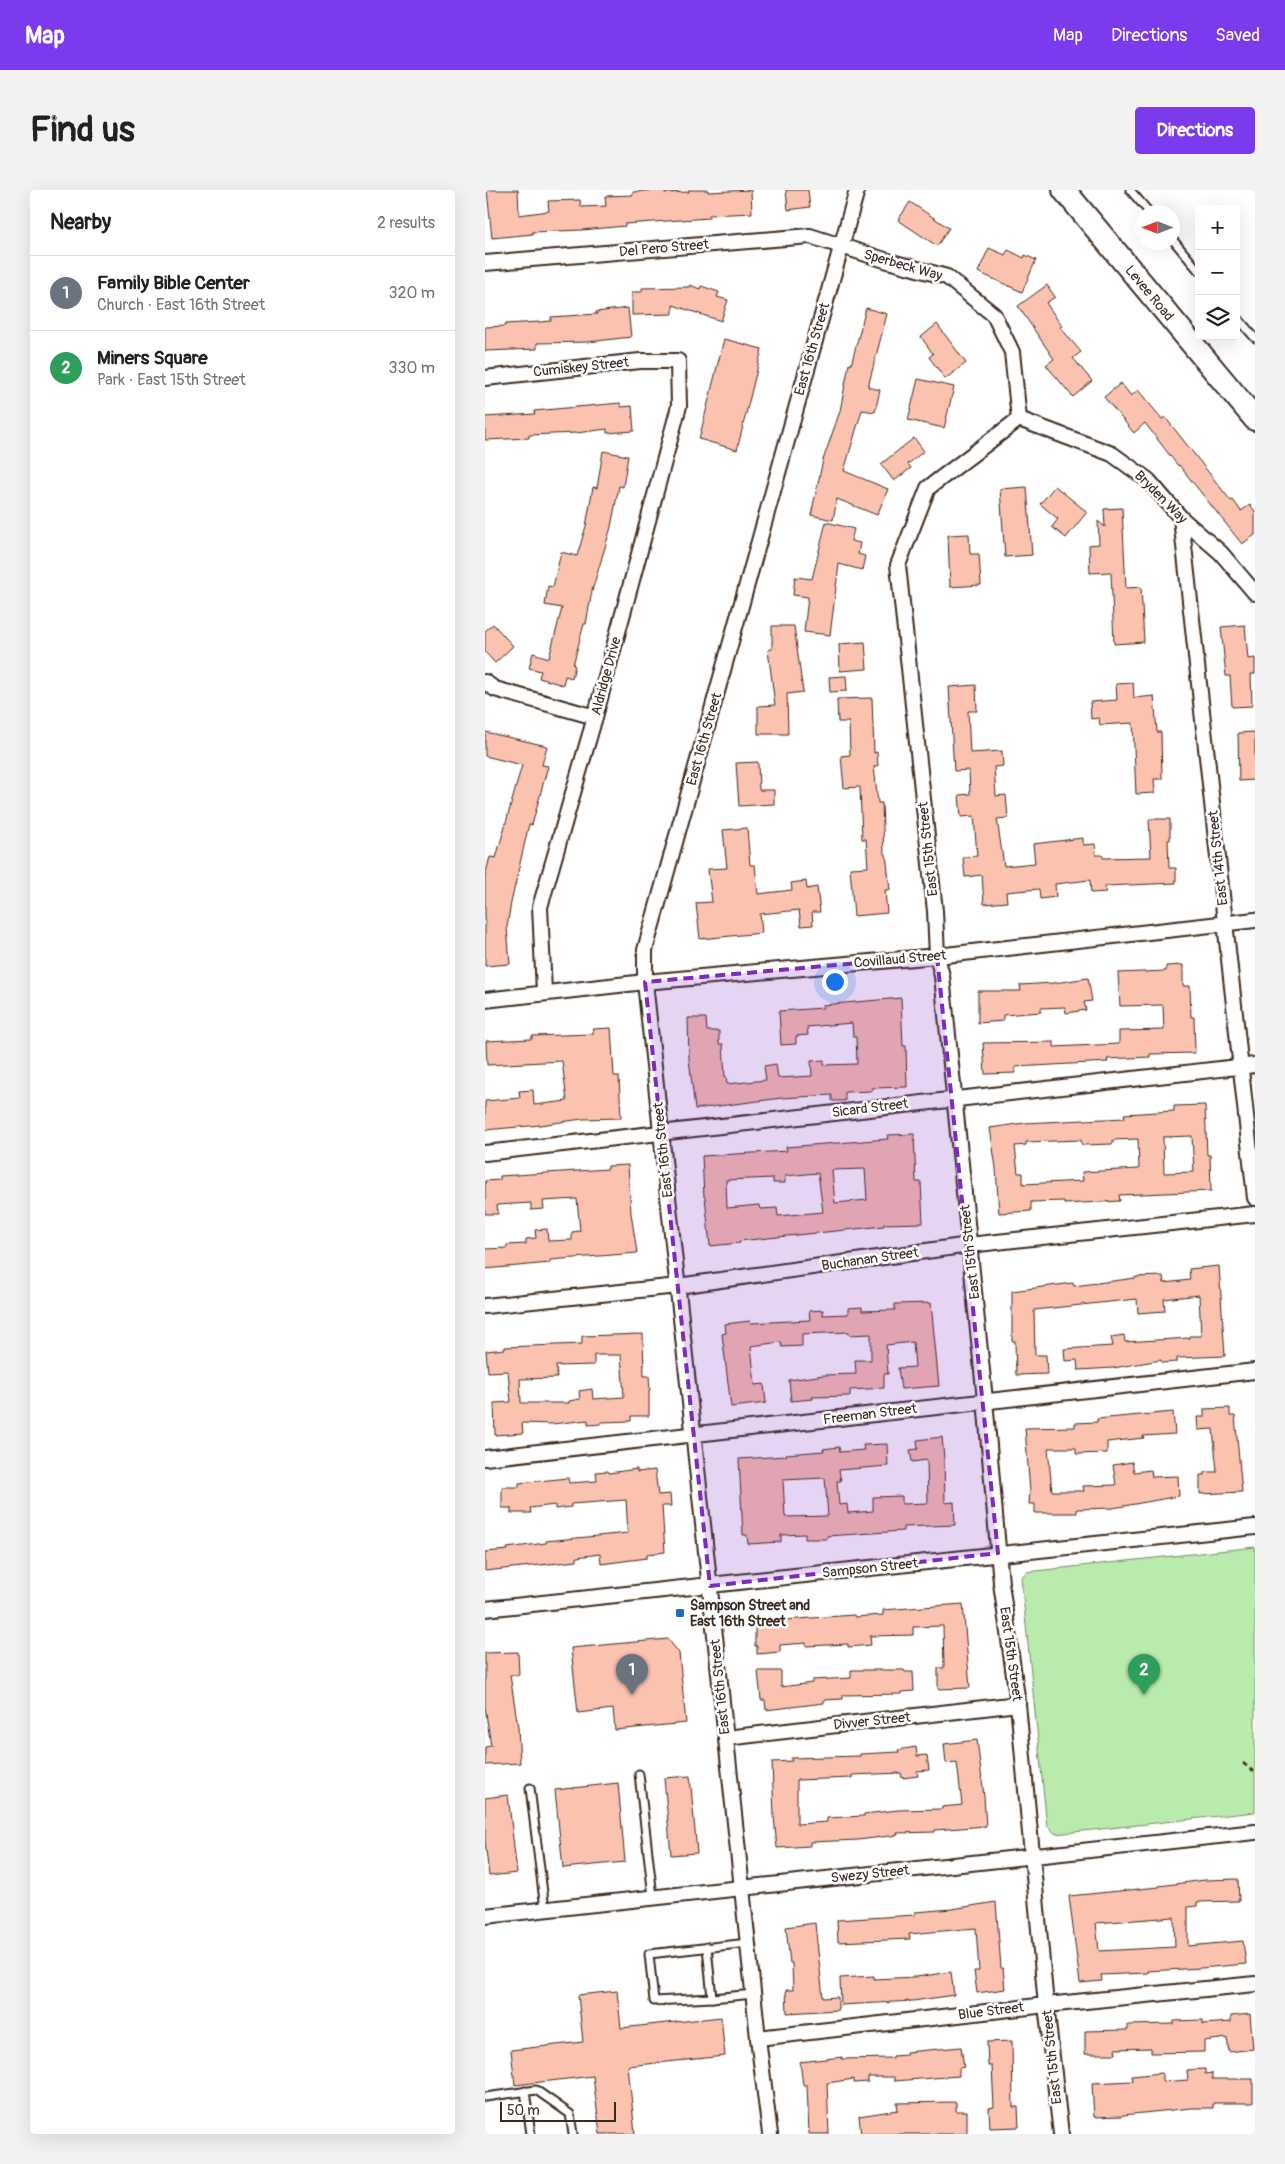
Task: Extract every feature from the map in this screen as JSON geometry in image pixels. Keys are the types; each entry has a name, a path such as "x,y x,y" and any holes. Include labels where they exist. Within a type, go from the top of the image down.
{"highway":[{"name":"Levee Road","path":"1064,190 1255,419"}],"street":[{"name":"East 16th Street","path":"770,2134 753,1994 645,982 645,950 857,190"},
{"name":"Del Pero Street","path":"485,263 811,236 841,246"},
{"name":"Sperbeck Way","path":"841,246 947,277 994,315 1012,352 1019,419"},
{"name":"Cumiskey Street","path":"485,378 640,361 678,360"},
{"name":"Aldridge Drive","path":"544,992 540,907 595,718 679,406 678,360"},
{"name":"Bryden Way","path":"1019,419 1113,454 1148,480 1181,518 1221,553 1255,593"},
{"name":"East 15th Street","path":"1019,419 927,488 898,565 935,911 937,956 941,976 985,1400 998,1554 1019,1704 1046,2005 1061,2134"},
{"name":"East 14th Street","path":"1181,518 1255,1198"},
{"path":"485,682 495,689 595,718"},
{"name":"Covillaud Street","path":"485,1000 645,982 937,956 1255,920"},
{"name":"Sicard Street","path":"485,1153 1255,1065"},
{"name":"Buchanan Street","path":"485,1306 678,1286 969,1245 1255,1214"},
{"name":"Freeman Street","path":"485,1458 1255,1370"},
{"name":"Sampson Street","path":"485,1609 1255,1527"},
{"name":"Divver Street","path":"726,1738 1019,1704"},
{"name":"Swezy Street","path":"485,1916 1255,1832"},
{"name":"Blue Street","path":"758,2038 1046,2005 1255,1984"}],"lane":[{"path":"1130,190 1143,205"},
{"path":"1180,248 1195,266"},
{"path":"1240,321 1255,338"},
{"path":"639,1774 653,1897"},
{"path":"530,1788 545,1909"},
{"path":"748,1943 649,1954 654,2001 753,1994"},
{"path":"707,1947 712,1998"},
{"path":"485,2097 536,2090 570,2114 573,2134"},
{"path":"525,2091 531,2134"}],"path":[{"path":"1243,1763 1255,1773"}],"highlighted area":[{"path":"937,956 998,1553 710,1586 645,982"}],"green space":[{"path":"1255,1547 1255,1812 1056,1834 1047,1826 1021,1578 1026,1572"}],"building":[{"path":"487,190 518,190 519,215 549,211 548,201 580,200 581,207 606,206 605,196 633,195 633,192 656,190 665,190 665,193 689,192 688,190 708,190 708,192 751,190 752,213 709,215 709,218 625,224 625,226 582,230 532,232 533,234 492,238"},
{"path":"786,190 808,190 810,207 788,210"},
{"path":"910,202 949,228 937,246 898,220"},
{"path":"989,248 1005,255 1008,250 1024,258 1025,255 1036,260 1022,292 978,272"},
{"path":"690,285 700,289 701,286 719,292 717,297 728,300 721,321 673,305 673,314 632,315 632,292 642,292 642,288 689,287"},
{"path":"1047,285 1055,297 1046,303 1062,326 1060,327 1081,352 1073,358 1092,381 1073,397 1046,365 1054,359 1018,306"},
{"path":"628,308 631,337 588,342 537,343 537,349 485,351 485,327 551,321 551,317 597,314 596,312"},
{"path":"866,308 887,314 868,387 880,390 875,412 862,410 844,471 888,489 877,515 837,499 833,520 811,515 823,460 840,411 849,364 851,365"},
{"path":"937,324 966,363 945,379 929,357 933,354 921,337"},
{"path":"724,339 762,349 737,450 699,439"},
{"path":"918,379 954,387 944,428 908,420"},
{"path":"1121,383 1131,396 1138,390 1162,419 1165,417 1241,511 1250,505 1255,511 1255,535 1242,544 1145,423 1134,433 1104,397"},
{"path":"620,403 621,407 632,406 634,431 607,433 607,429 576,433 529,435 529,438 485,440 485,417 535,414 534,411"},
{"path":"914,438 924,451 908,464 911,468 894,481 881,464"},
{"path":"603,451 628,456 623,487 619,486 611,527 592,591 586,624 584,624 573,665 575,666 572,678 565,676 563,685 539,678 541,671 529,668 533,653 549,658 562,608 545,605 548,586 553,587 561,552 577,556 586,526 593,487 597,488"},
{"path":"1055,486 1087,512 1066,538 1052,527 1058,519 1040,504"},
{"path":"1027,487 1032,555 1005,557 1000,489"},
{"path":"1122,508 1126,588 1141,587 1144,642 1114,644 1111,572 1090,573 1089,545 1099,544 1098,521 1105,527 1104,509"},
{"path":"826,522 854,529 851,541 860,543 858,554 865,556 862,570 839,564 830,635 804,632 808,597 793,595 795,577 812,579"},
{"path":"969,534 970,554 979,554 981,585 950,587 948,535"},
{"path":"493,624 513,646 495,663 485,652 485,631"},
{"path":"1245,625 1248,659 1255,658 1255,674 1251,674 1252,706 1232,707 1230,676 1226,676 1221,627"},
{"path":"772,626 794,626 803,692 787,694 788,734 758,734 758,706 775,705 768,650 772,649"},
{"path":"865,642 867,669 840,671 839,644"},
{"path":"846,676 847,691 830,692 829,677"},
{"path":"1133,683 1134,698 1154,696 1157,732 1161,732 1162,779 1154,779 1155,793 1136,794 1133,723 1100,725 1099,718 1091,719 1090,702 1117,700 1116,684"},
{"path":"976,685 977,711 968,711 970,753 1002,751 1003,766 994,767 996,796 1006,795 1008,818 997,819 1004,866 1035,863 1033,844 1083,838 1083,845 1095,844 1096,855 1102,855 1103,858 1151,857 1149,819 1170,819 1170,840 1168,840 1169,868 1176,868 1176,883 1105,886 1106,892 1091,893 1090,880 1055,884 1056,897 1040,899 1039,889 1006,892 1007,902 984,904 982,875 965,877 963,857 977,856 974,816 961,817 959,795 970,794 969,770 954,771 949,687"},
{"path":"872,698 874,753 877,752 878,766 874,766 878,803 882,803 884,854 886,854 890,890 885,890 887,913 854,916 850,868 868,867 866,839 862,839 860,787 844,788 841,756 850,755 849,722 838,722 837,699"},
{"path":"485,732 547,746 542,765 548,766 532,825 529,824 511,903 507,927 510,964 485,966 485,876 490,857 496,858 522,765 485,756"},
{"path":"1255,732 1255,780 1239,781 1238,733"},
{"path":"758,762 759,790 774,790 774,804 739,806 736,763"},
{"path":"747,828 750,865 755,865 758,894 792,890 791,883 806,881 807,889 817,887 820,912 812,912 813,925 801,926 799,910 760,914 762,933 700,939 696,903 712,902 708,869 727,868 723,830"},
{"path":"1183,965 1183,986 1190,986 1191,1017 1194,1017 1195,1053 1150,1054 1150,1057 1107,1059 1108,1062 1015,1067 1016,1073 985,1074 983,1043 1054,1042 1054,1047 1119,1044 1119,1031 1164,1030 1163,1005 1120,1006 1118,973 1166,971 1166,966"},
{"path":"1088,978 1092,1001 1084,1002 1086,1010 1066,1013 1065,1007 1041,1008 1041,1012 1003,1015 1003,1021 978,1023 978,991 1021,991 1020,985"},
{"path":"901,998 903,1046 906,1046 907,1087 872,1088 872,1091 845,1092 845,1101 832,1101 832,1095 782,1098 695,1109 689,1059 688,1018 706,1018 707,1031 719,1031 719,1044 723,1044 727,1084 766,1080 764,1066 776,1064 778,1078 812,1076 811,1061 824,1060 824,1065 857,1064 856,1037 853,1037 852,1023 807,1027 808,1035 796,1036 796,1044 781,1045 779,1011 823,1008 822,1005"},
{"path":"611,1028 614,1076 619,1076 621,1118 582,1119 485,1130 485,1101 520,1098 519,1091 533,1090 534,1105 567,1101 562,1061 487,1065 486,1041 532,1039 532,1036 593,1034 593,1029"},
{"path":"1205,1105 1207,1155 1210,1155 1211,1191 1119,1195 1120,1201 1064,1204 1064,1201 1031,1202 1031,1211 999,1213 996,1168 990,1128 1024,1123 1125,1118 1124,1114 1174,1111 1174,1106","holes":["1192,1136 1194,1172 1164,1173 1163,1137","1138,1139 1139,1169 1082,1172 1083,1181 1023,1184 1023,1173 1018,1173 1015,1146 1026,1145 1026,1142 1081,1140 1082,1145 1113,1144 1113,1140"]},
{"path":"914,1134 916,1182 921,1182 923,1223 884,1224 884,1226 739,1241 740,1243 710,1246 704,1197 702,1156 787,1151 786,1147 888,1139 887,1135","holes":["865,1169 867,1200 835,1203 832,1170","818,1173 823,1212 778,1216 777,1208 760,1209 759,1205 727,1208 726,1180 773,1178 773,1183 785,1183 785,1176"]},
{"path":"628,1165 631,1213 637,1253 550,1260 550,1263 485,1269 485,1249 507,1248 507,1245 526,1244 526,1239 536,1238 535,1230 547,1229 548,1241 572,1240 572,1232 580,1231 577,1199 543,1201 544,1209 531,1210 531,1203 497,1205 498,1214 485,1214 485,1181 500,1180 500,1176 608,1169 608,1166"},
{"path":"1219,1266 1225,1356 1177,1358 1177,1362 1162,1363 1161,1360 1113,1368 1078,1370 1077,1360 1065,1361 1064,1349 1113,1346 1111,1337 1124,1335 1125,1342 1201,1336 1199,1295 1164,1299 1165,1311 1138,1313 1137,1299 1034,1310 1035,1355 1046,1355 1047,1374 1016,1375 1015,1341 1012,1341 1012,1291 1073,1283 1074,1286 1136,1277 1163,1276 1164,1283 1190,1280 1189,1269"},
{"path":"931,1303 939,1386 901,1389 898,1368 915,1367 913,1342 886,1345 888,1374 884,1374 884,1388 850,1390 850,1396 812,1397 813,1399 791,1401 789,1380 824,1375 856,1374 855,1360 871,1360 871,1334 849,1335 849,1332 802,1334 802,1346 782,1347 781,1342 751,1346 755,1385 764,1384 766,1403 731,1407 722,1334 726,1333 725,1324 750,1321 751,1323 810,1320 809,1311 823,1310 823,1315 848,1314 848,1308 862,1307 862,1311 895,1310 895,1304"},
{"path":"643,1334 644,1376 649,1376 649,1416 631,1416 631,1421 601,1422 601,1424 588,1425 588,1420 552,1424 522,1423 523,1433 495,1435 494,1403 511,1402 508,1371 488,1372 486,1351 505,1349 505,1347 582,1344 582,1336","holes":["594,1355 621,1355 624,1397 593,1399 592,1389 579,1391 580,1399 569,1401 569,1403 521,1403 520,1379 557,1378 556,1366 594,1365"]},
{"path":"1230,1408 1230,1416 1235,1416 1242,1492 1200,1494 1200,1475 1204,1475 1204,1472 1217,1472 1213,1429 1198,1430 1197,1417 1204,1417 1204,1409"},
{"path":"1173,1412 1175,1434 1143,1436 1144,1438 1107,1442 1107,1453 1076,1454 1076,1448 1048,1448 1052,1491 1084,1491 1083,1486 1116,1485 1113,1465 1132,1462 1134,1472 1151,1470 1152,1477 1178,1476 1179,1496 1113,1508 1077,1509 1077,1513 1035,1513 1035,1504 1029,1504 1030,1492 1025,1428 1075,1427 1075,1423 1097,1422 1097,1419"},
{"path":"942,1437 945,1503 954,1502 955,1525 903,1527 903,1531 827,1536 827,1539 805,1539 805,1534 781,1535 781,1542 748,1544 747,1535 743,1535 739,1459 786,1456 786,1454 824,1451 823,1449 839,1447 840,1452 864,1450 863,1445 887,1444 888,1466 839,1470 841,1481 837,1481 839,1505 847,1504 848,1513 873,1511 873,1497 902,1496 902,1504 928,1503 927,1460 912,1462 910,1450 918,1449 917,1440","holes":["825,1478 828,1516 785,1517 783,1480"]},
{"path":"637,1469 637,1472 655,1470 658,1495 670,1494 671,1506 662,1506 665,1552 647,1554 647,1558 601,1564 600,1554 577,1557 577,1561 485,1571 485,1552 508,1550 507,1548 546,1543 546,1541 628,1533 626,1500 571,1504 571,1507 555,1509 555,1505 530,1508 531,1513 511,1513 511,1508 502,1508 502,1487 519,1487 519,1483 568,1478 569,1483 597,1481 596,1472 608,1471 609,1473"},
{"path":"963,1604 970,1688 938,1689 938,1668 944,1668 943,1626 913,1627 913,1635 870,1636 871,1645 848,1647 848,1644 806,1646 806,1643 780,1645 780,1652 757,1654 757,1646 755,1646 755,1622 854,1615 855,1617 883,1615 883,1610"},
{"path":"668,1639 679,1653 686,1723 615,1730 613,1709 578,1713 571,1648"},
{"path":"518,1652 519,1675 510,1675 518,1727 520,1763 485,1765 485,1747 491,1746 485,1707 485,1653"},
{"path":"851,1670 904,1670 905,1672 913,1672 914,1691 901,1692 901,1694 843,1695 843,1699 824,1700 824,1703 766,1710 765,1700 761,1700 758,1671 781,1671 781,1687 812,1683 812,1680 851,1678"},
{"path":"977,1740 986,1826 935,1830 935,1832 897,1833 898,1835 858,1840 810,1842 810,1846 777,1848 772,1762 792,1761 791,1758 860,1756 860,1754 899,1752 898,1750 916,1747 917,1756 927,1755 929,1770 917,1771 918,1776 902,1778 901,1773 852,1775 852,1778 797,1780 797,1824 827,1822 827,1818 864,1816 864,1814 898,1810 942,1809 942,1807 962,1805 957,1762 946,1763 944,1744"},
{"path":"690,1776 697,1853 671,1855 664,1778"},
{"path":"618,1783 625,1862 563,1868 555,1790"},
{"path":"508,1795 517,1873 489,1876 485,1841 485,1798"},
{"path":"1238,1879 1239,1901 1197,1902 1197,1906 1188,1907 1188,1946 1243,1941 1246,1964 1148,1971 1148,1973 1101,1975 1102,1981 1080,1983 1069,1896 1159,1887 1205,1880","holes":["1174,1917 1175,1947 1099,1951 1096,1923"]},
{"path":"996,1902 1001,1968 1003,1968 1005,1989 977,1993 974,1971 979,1971 976,1928 909,1934 910,1939 838,1942 837,1920 915,1915 915,1912 952,1909"},
{"path":"815,1923 823,1998 838,1997 838,2010 787,2013 786,1990 793,1990 792,1963 790,1963 786,1927"},
{"path":"951,1972 954,1995 913,2001 841,2005 840,1978 874,1976 874,1979 916,1977"},
{"path":"617,1991 621,2028 721,2017 725,2056 628,2066 635,2134 600,2134 593,2076 515,2085 511,2050 583,2042 578,1995"},
{"path":"1250,2014 1253,2049 1229,2052 1227,2038 1204,2041 1204,2052 1151,2053 1151,2048 1115,2049 1116,2054 1085,2054 1085,2031 1128,2030 1128,2025 1174,2024 1174,2021 1203,2020 1203,2024 1231,2022 1231,2016"},
{"path":"1012,2041 1013,2107 1018,2107 1019,2127 990,2128 989,2108 994,2107 992,2066 988,2066 987,2042"},
{"path":"961,2047 964,2067 959,2068 959,2076 894,2081 894,2077 868,2077 868,2082 854,2083 854,2079 827,2083 829,2134 809,2134 807,2085 803,2085 800,2062 842,2057 842,2059 893,2058 893,2056 906,2055 906,2052"},
{"path":"1205,2069 1205,2074 1212,2073 1212,2079 1253,2079 1253,2103 1213,2103 1213,2108 1192,2108 1123,2116 1094,2117 1092,2083 1133,2081 1132,2076 1162,2073 1162,2082 1188,2080 1187,2070"},
{"path":"956,2102 956,2111 967,2111 967,2134 861,2134 859,2116 898,2110 897,2103"}],"place":[{"name":"Sampson Street and East 16th Street","path":"680,1613"},
{"name":"Family Bible Center","path":"632,1695"},
{"name":"Miners Square","path":"1144,1695"}]}
